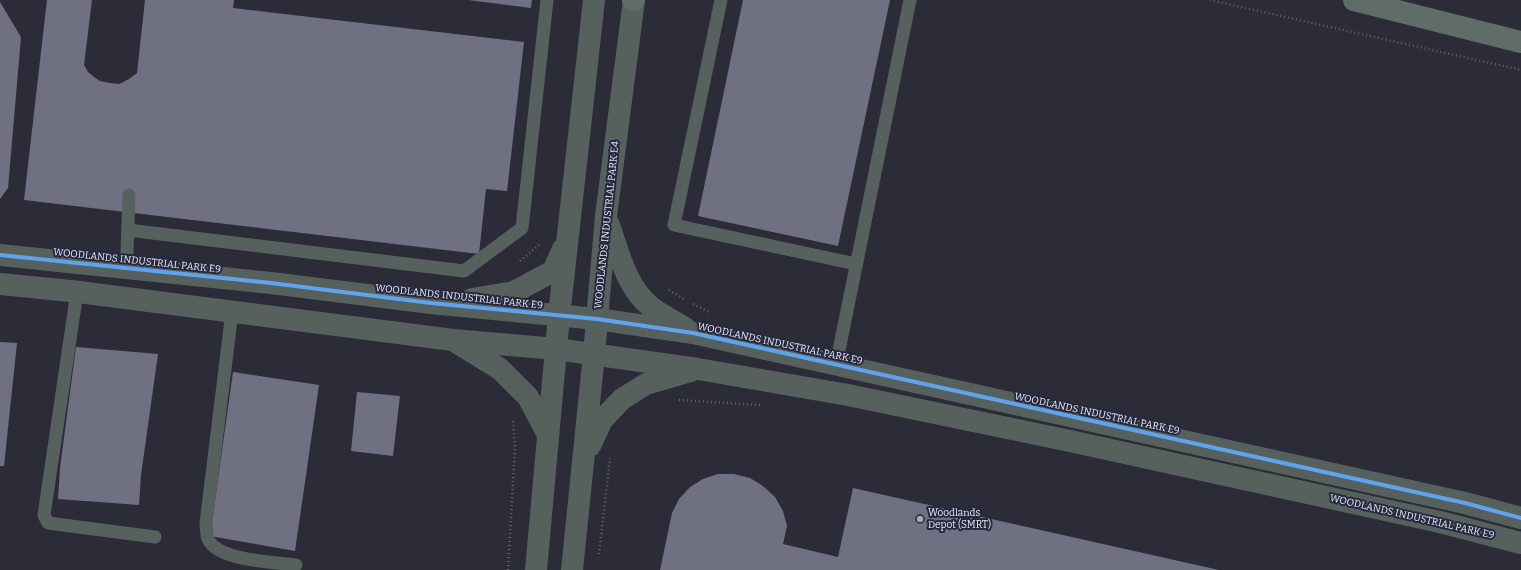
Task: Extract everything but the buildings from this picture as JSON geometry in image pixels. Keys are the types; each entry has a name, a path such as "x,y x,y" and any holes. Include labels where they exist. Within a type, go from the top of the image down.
{"main road":[{"path":"1354,0 1521,42"}],"street":[{"path":"536,570 536,551 559,316 594,0"},
{"name":"WOODLANDS INDUSTRIAL PARK E4","path":"572,570 594,354 606,216 634,0"},
{"path":"606,216 625,273 643,300 651,307 693,333"},
{"path":"431,303 514,292 553,271 569,236"},
{"name":"WOODLANDS INDUSTRIAL PARK E9","path":"0,255 271,283 431,303 597,319 693,333 1465,503 1521,518"},
{"name":"WOODLANDS INDUSTRIAL PARK E9","path":"0,284 77,292 453,340 556,349 698,369 848,395 950,417 1070,440 1440,522 1521,543"},
{"path":"453,340 500,369 528,397 548,436"},
{"path":"583,462 602,420 622,398 646,384 698,369"},
{"path":"950,417 957,391"}],"lane":[{"path":"128,230 464,271 522,228 547,0"},
{"path":"721,0 674,225 856,264"},
{"path":"836,365 910,0"},
{"path":"125,268 129,195"},
{"path":"77,292 44,515 45,520 48,523 155,537"},
{"path":"232,312 206,523 208,539 220,551 235,557 296,565"}],"path":[{"path":"1210,0 1521,70"},
{"path":"518,262 545,240"},
{"path":"668,289 693,304"},
{"path":"675,400 761,405"},
{"path":"508,570 515,447 513,415"},
{"path":"598,560 610,455"}],"cycle path":[{"path":"0,255 271,283 431,303 597,319 693,333 1465,503 1521,518"}],"place":[{"name":"Woodlands Depot (SMRT)","path":"920,519"}]}
